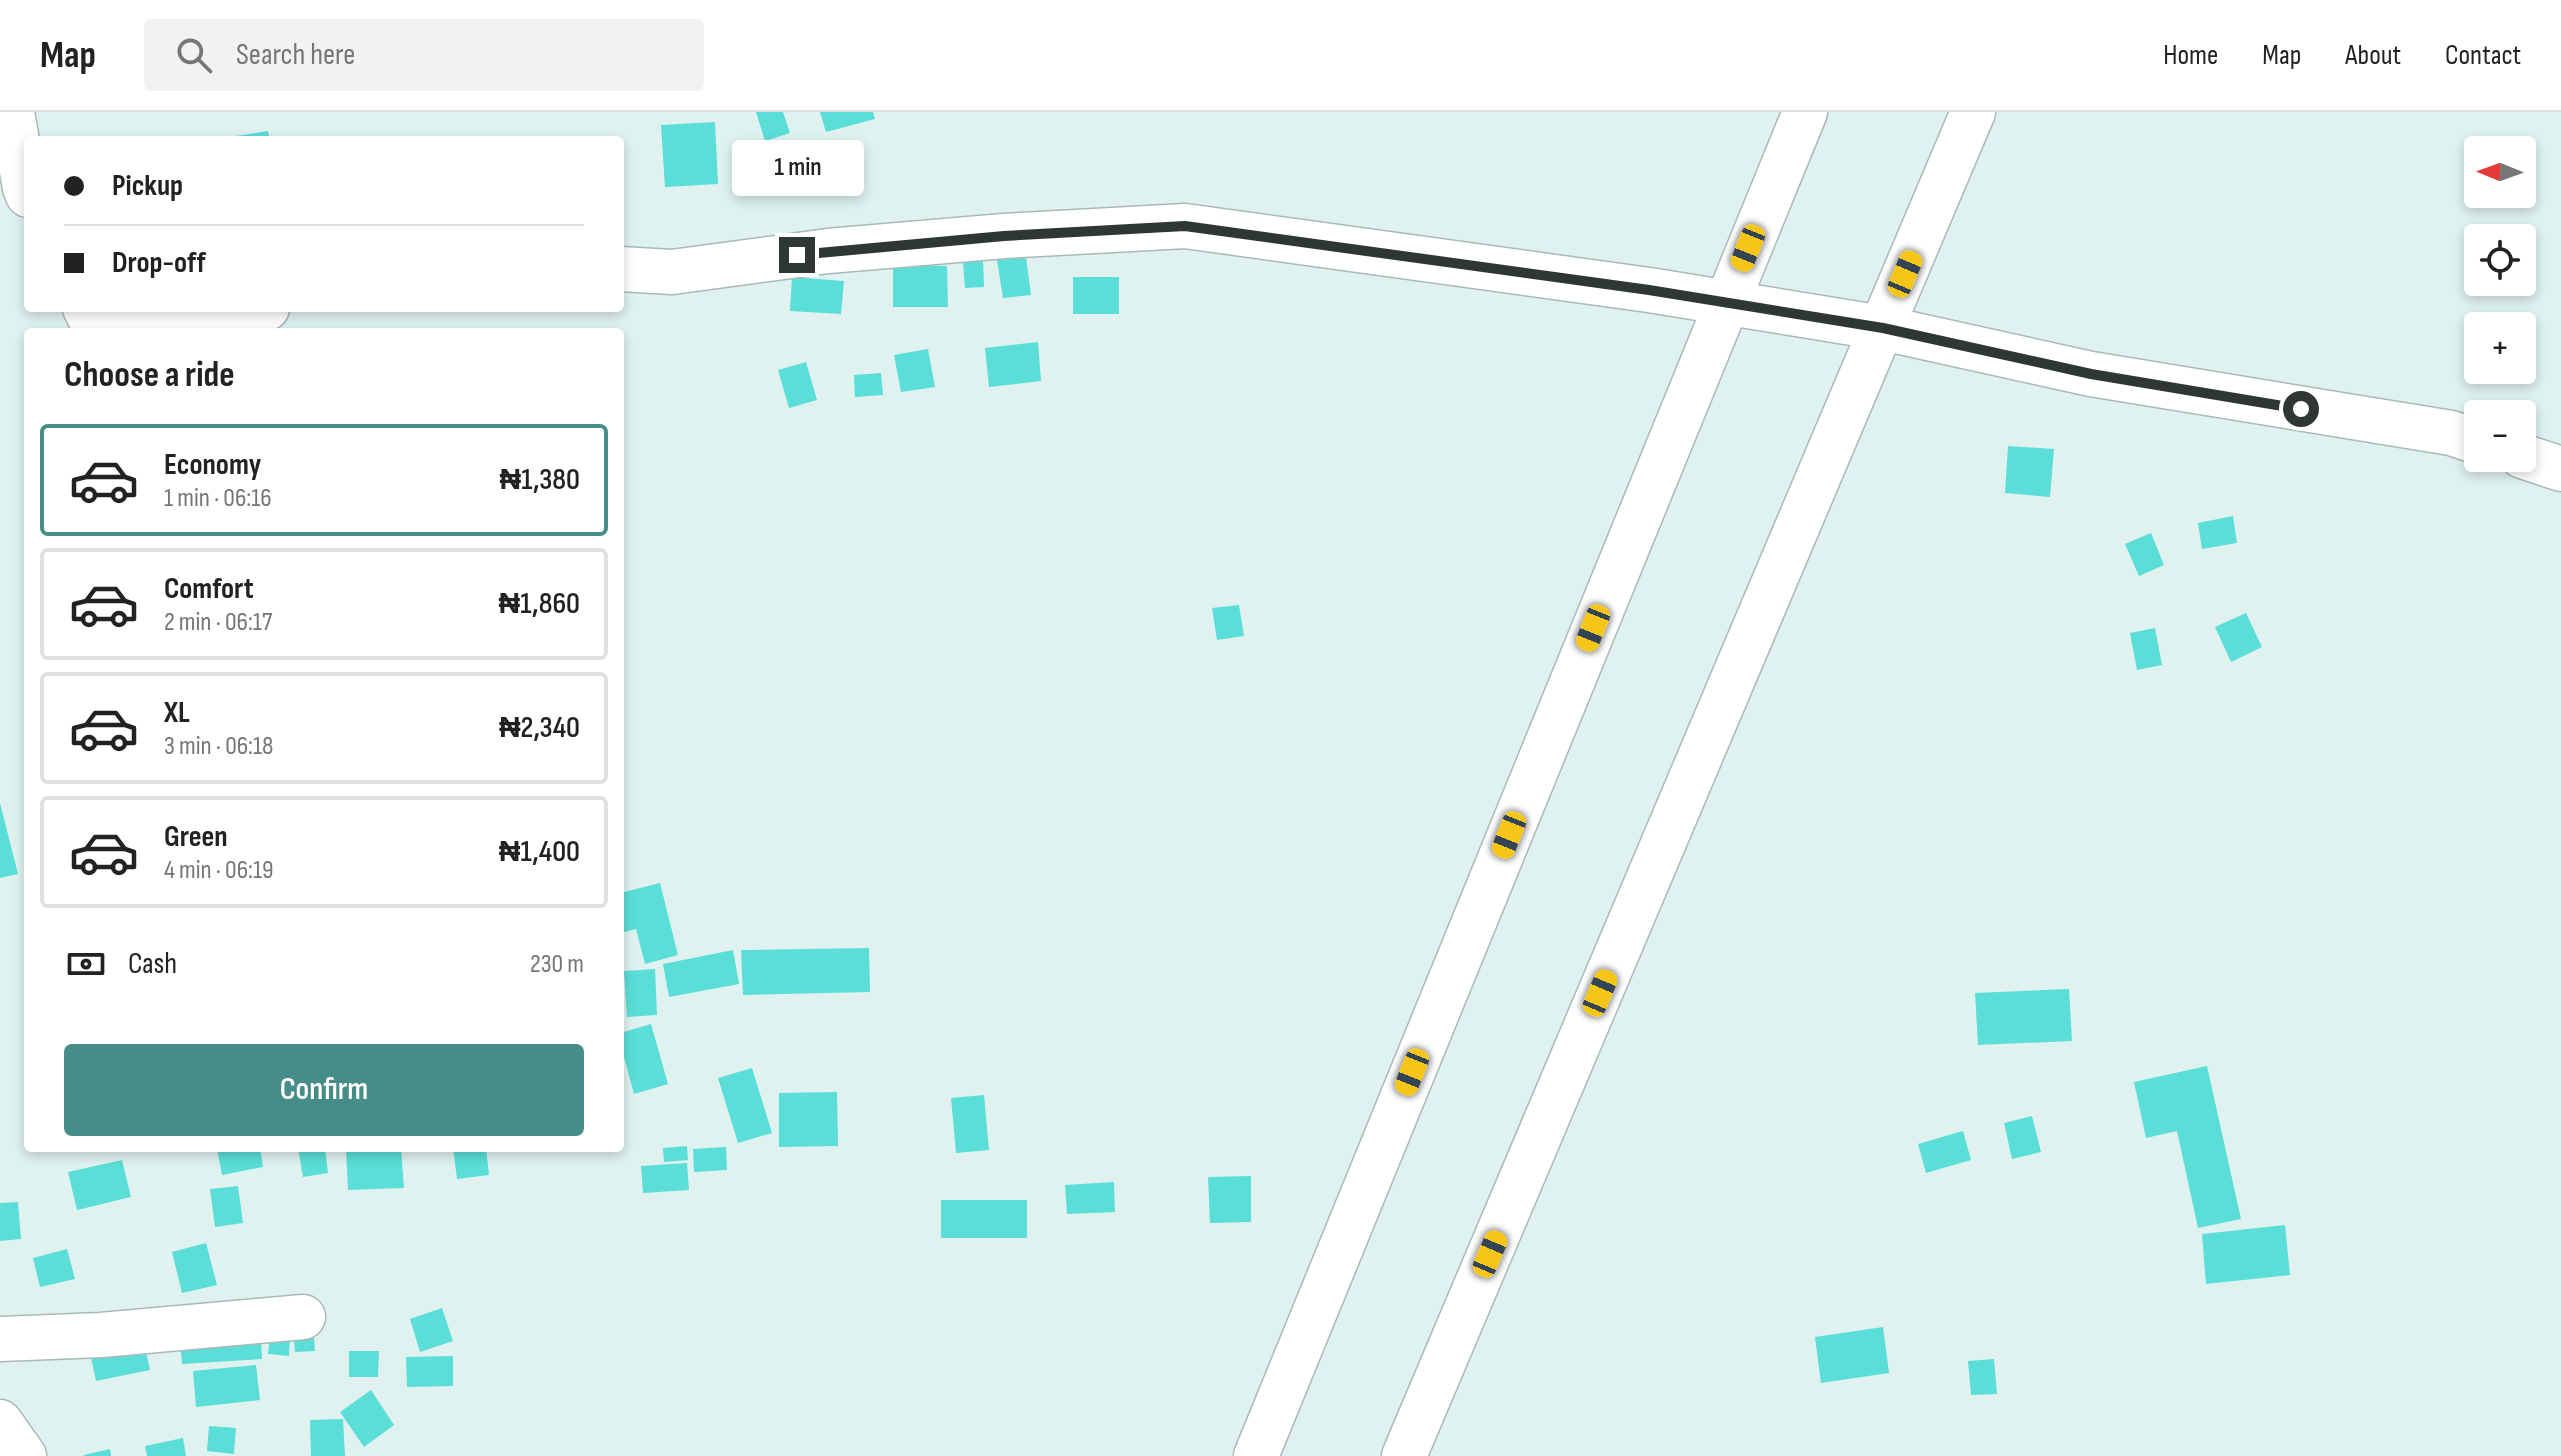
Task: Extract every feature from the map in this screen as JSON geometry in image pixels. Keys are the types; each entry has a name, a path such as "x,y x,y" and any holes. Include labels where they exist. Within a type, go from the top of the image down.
{"street":[{"path":"12,112 24,182"},
{"path":"1256,1456 1805,112"},
{"path":"1404,1456 1973,112"},
{"path":"624,269 672,272 843,250 1004,236 1185,226 1883,328 2091,374 2464,437"},
{"path":"87,312 94,326 155,315 248,312"},
{"path":"2536,461 2561,469"},
{"path":"0,1339 101,1335 303,1317"},
{"path":"0,1422 24,1456"}],"building":[{"path":"756,112 783,112 790,133 765,141"},
{"path":"820,112 873,112 875,119 826,132"},
{"path":"715,122 718,184 665,187 661,125"},
{"path":"268,131 269,136 236,136"},
{"path":"1026,257 1031,295 1003,298 997,260"},
{"path":"983,261 984,287 965,288 963,262"},
{"path":"893,265 947,266 948,307 893,307"},
{"path":"792,277 844,281 841,314 790,311"},
{"path":"1073,277 1119,277 1119,314 1073,314"},
{"path":"1038,342 1041,381 989,387 985,348"},
{"path":"928,349 935,387 901,392 894,355"},
{"path":"806,362 817,400 789,408 778,370"},
{"path":"881,373 883,395 855,397 854,375"},
{"path":"2008,446 2054,449 2050,497 2005,493"},
{"path":"2233,516 2237,543 2202,549 2198,523"},
{"path":"2151,533 2164,565 2139,576 2125,544"},
{"path":"1239,605 1244,636 1217,640 1212,608"},
{"path":"2246,613 2262,647 2231,662 2215,627"},
{"path":"2155,628 2162,665 2137,670 2130,633"},
{"path":"0,803 18,874 0,878"},
{"path":"660,883 678,955 645,964 636,929 624,932 624,892"},
{"path":"869,948 870,992 743,995 741,950"},
{"path":"733,950 739,984 669,997 663,964"},
{"path":"655,969 657,1015 627,1017 624,971"},
{"path":"2069,989 2072,1041 1978,1045 1975,993"},
{"path":"651,1024 668,1084 634,1094 624,1057 624,1032"},
{"path":"2207,1066 2241,1219 2198,1228 2177,1131 2146,1138 2134,1082"},
{"path":"752,1068 772,1133 738,1143 718,1078"},
{"path":"837,1092 838,1146 779,1147 779,1093"},
{"path":"984,1095 989,1150 956,1153 951,1098"},
{"path":"2032,1116 2041,1152 2012,1159 2004,1123"},
{"path":"1963,1131 1971,1160 1926,1173 1918,1144"},
{"path":"687,1146 688,1160 664,1162 663,1148"},
{"path":"726,1147 727,1170 694,1172 693,1149"},
{"path":"218,1152 261,1152 263,1167 222,1175"},
{"path":"299,1152 325,1152 328,1173 303,1177"},
{"path":"346,1152 401,1152 404,1188 348,1190"},
{"path":"454,1152 486,1152 489,1175 457,1179"},
{"path":"122,1160 131,1197 77,1210 68,1172"},
{"path":"687,1163 689,1190 643,1193 641,1166"},
{"path":"1251,1176 1251,1222 1210,1223 1208,1177"},
{"path":"1114,1182 1115,1212 1067,1214 1065,1185"},
{"path":"238,1186 243,1223 215,1227 210,1189"},
{"path":"941,1200 1027,1200 1027,1238 941,1238"},
{"path":"18,1202 21,1239 0,1241 0,1203"},
{"path":"2285,1225 2290,1275 2206,1284 2202,1234"},
{"path":"206,1243 217,1285 182,1293 172,1252"},
{"path":"67,1249 75,1279 40,1287 33,1258"},
{"path":"442,1308 453,1341 420,1352 410,1319"},
{"path":"260,1324 262,1359 182,1364 179,1329"},
{"path":"313,1325 315,1351 295,1352 293,1326"},
{"path":"1883,1327 1889,1373 1821,1383 1815,1337"},
{"path":"270,1335 290,1336 289,1356 268,1354"},
{"path":"143,1337 150,1370 96,1381 89,1348"},
{"path":"349,1351 379,1351 378,1377 349,1377"},
{"path":"453,1356 453,1386 407,1387 406,1357"},
{"path":"1994,1359 1997,1394 1971,1395 1968,1361"},
{"path":"256,1365 260,1400 196,1407 193,1371"},
{"path":"371,1390 394,1425 364,1447 340,1412"},
{"path":"343,1419 345,1456 311,1456 310,1420"},
{"path":"209,1426 236,1428 234,1454 207,1451"},
{"path":"183,1438 186,1456 147,1456 145,1446"},
{"path":"110,1449 111,1456 84,1456 84,1455"}],"route":[{"path":"797,255 1004,236 1185,226 1649,290 1883,328 2091,374 2301,409"}]}
